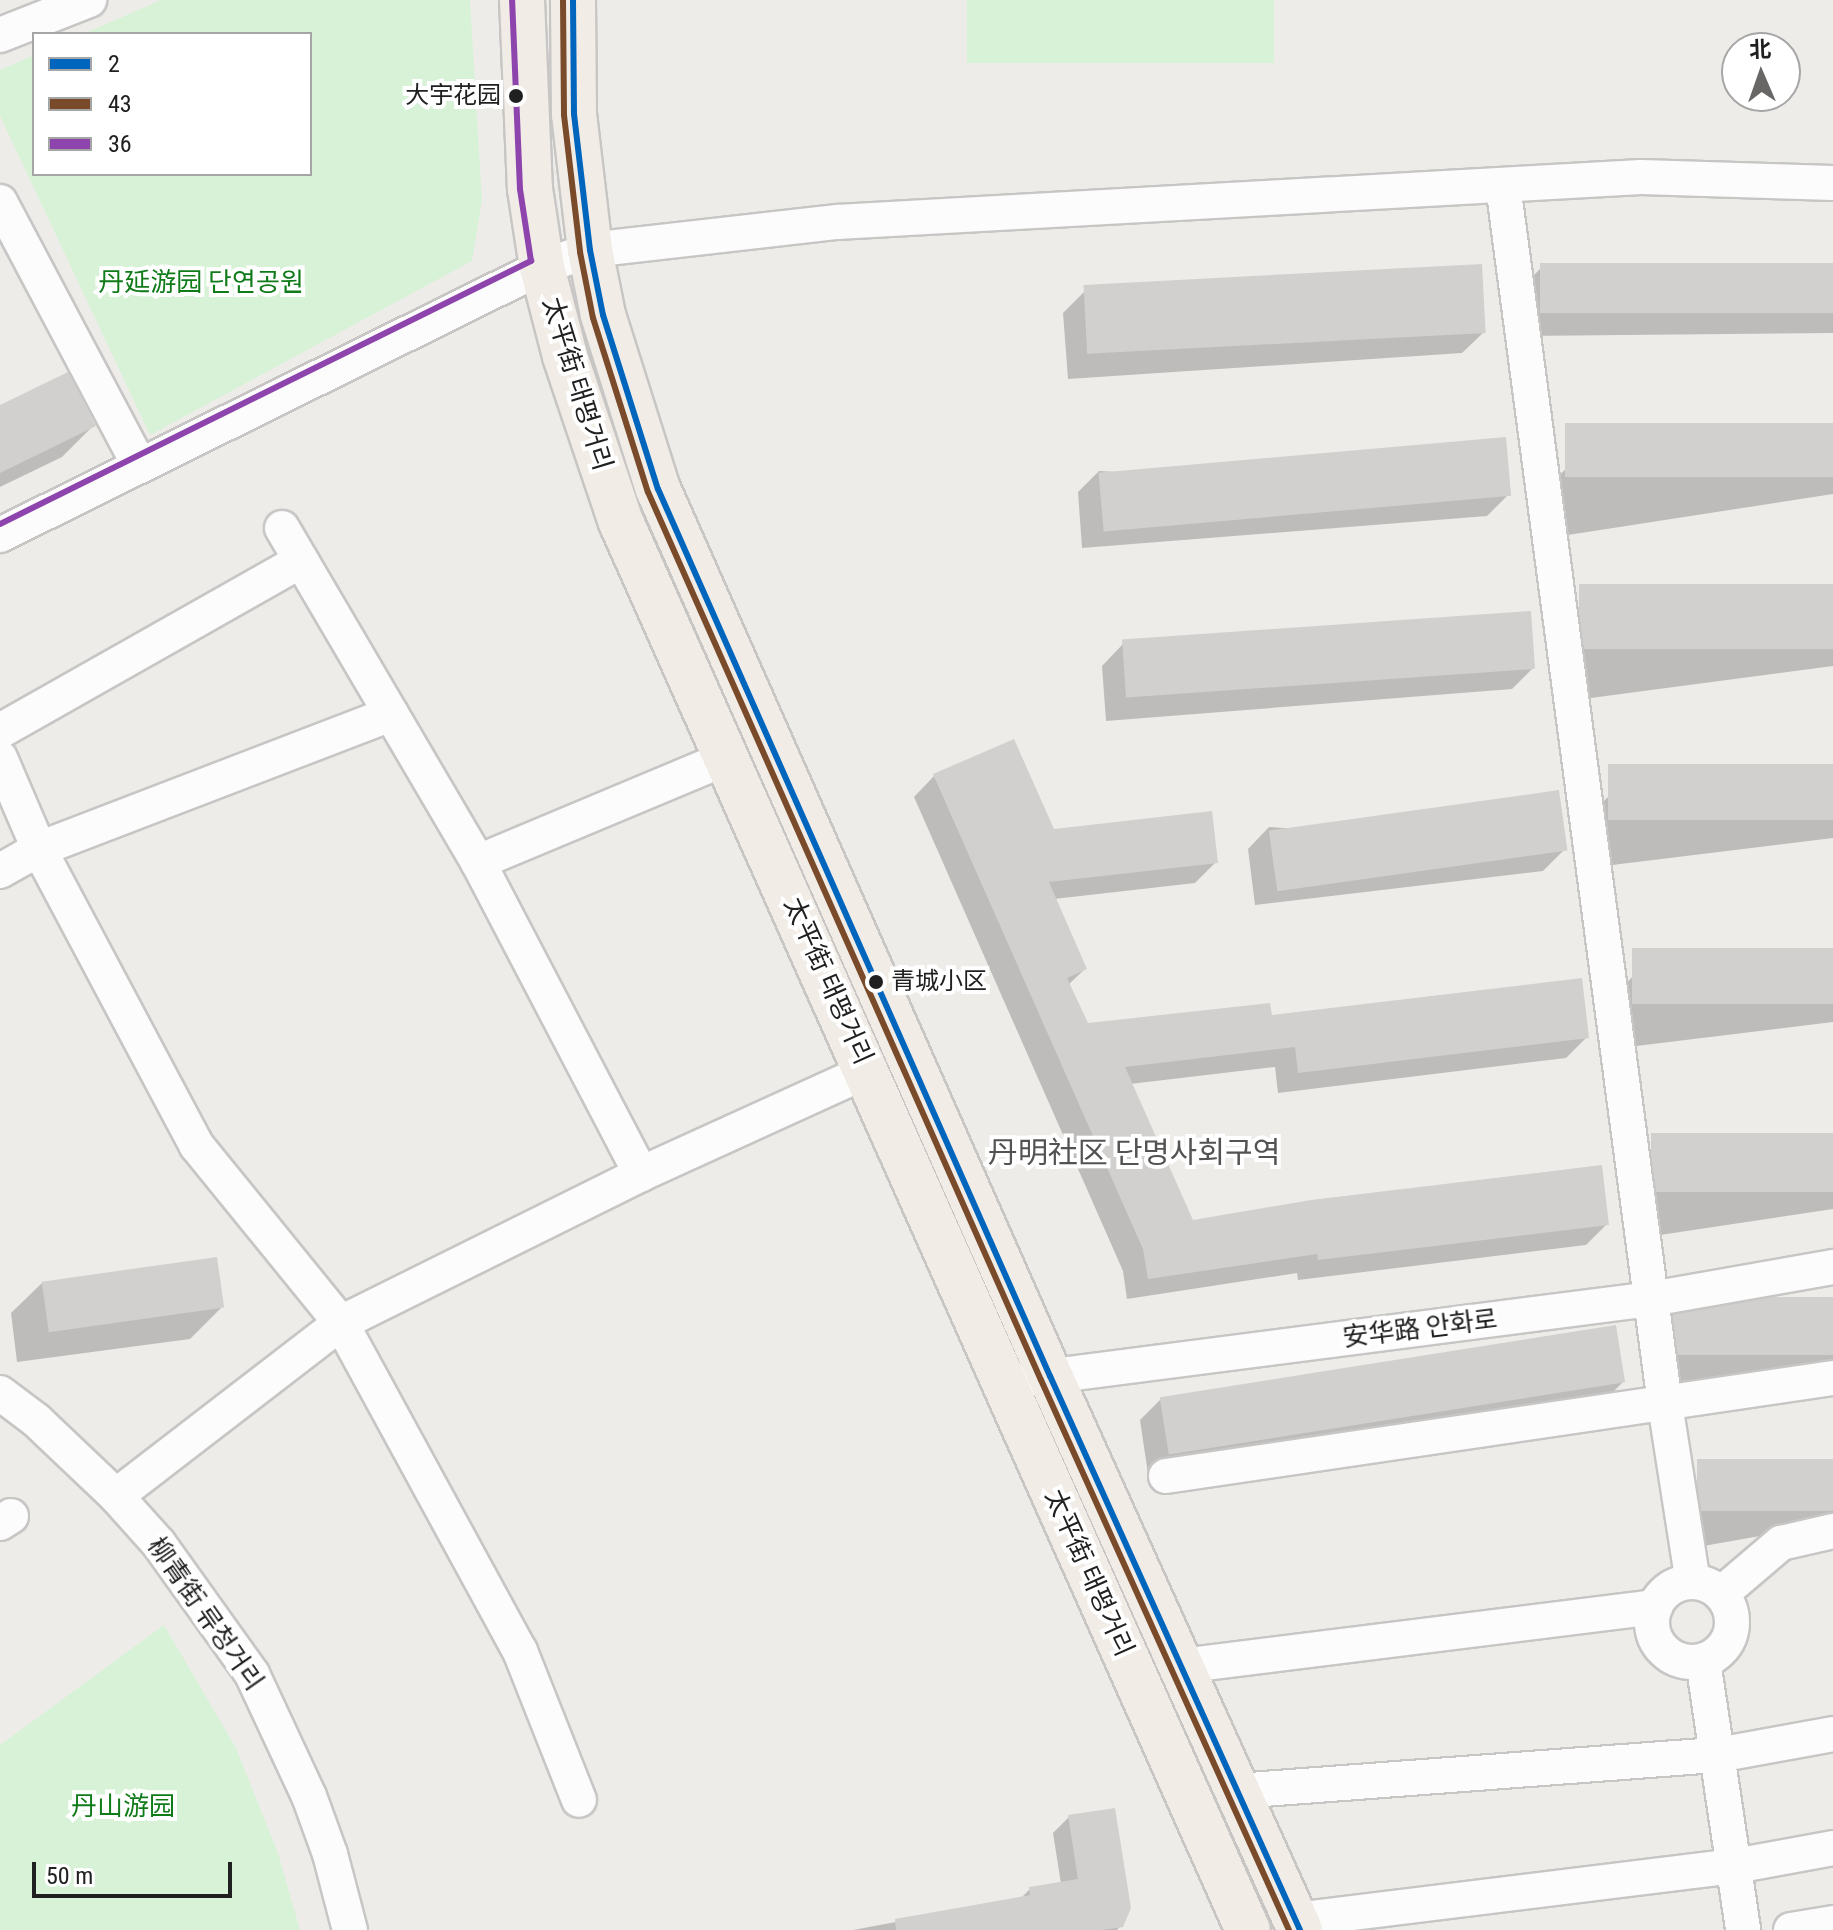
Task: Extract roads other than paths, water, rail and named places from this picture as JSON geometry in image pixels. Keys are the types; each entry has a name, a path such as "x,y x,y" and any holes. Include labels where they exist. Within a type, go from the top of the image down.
{"main road":[{"name":"太平街 태평거리","path":"522,0 530,189 542,267 565,356 621,522 729,757 1248,1930"},
{"name":"太平街 태평거리","path":"573,0 574,114 590,250 603,315 658,489 1050,1376 1298,1925"}],"street":[{"path":"0,35 89,0"},
{"path":"0,535 542,267 590,250 837,222 1641,177 1833,183"},
{"path":"1503,185 1665,1404 1707,1588 1729,1605 1732,1632 1716,1655 1703,1661 1678,1661 1657,1644 1651,1619 1655,1607 1670,1588 1707,1588 1781,1543 1833,1531"},
{"path":"0,202 139,464"},
{"path":"282,528 478,862 641,1174"},
{"path":"0,731 301,561"},
{"path":"0,871 39,849 391,714"},
{"path":"478,862 729,757"},
{"path":"0,758 39,849 197,1146 341,1323 520,1651 579,1800"},
{"path":"116,1496 341,1323 641,1174 867,1071"},
{"name":"安华路 안화로","path":"1005,1384 1651,1299 1833,1267"},
{"path":"1166,1476 1833,1378"},
{"name":"柳青街 류청거리","path":"0,1393 36,1420 116,1496 159,1544 252,1674 309,1796 330,1854 350,1930"},
{"path":"1181,1666 1655,1607"},
{"path":"1703,1661 1743,1930"},
{"path":"1237,1791 1718,1755 1833,1734"},
{"path":"1298,1925 1735,1866 1833,1848"},
{"path":"1791,1930 1833,1923"}],"place":[{"name":"大宇花园","path":"516,96"},
{"name":"青城小区","path":"876,982"}],"district":[{"name":"丹明社区 단명사회구역","path":"1134,1153"}],"park label":[{"name":"丹延游园 단연공원","path":"201,283"},
{"name":"丹山游园","path":"123,1807"}]}
